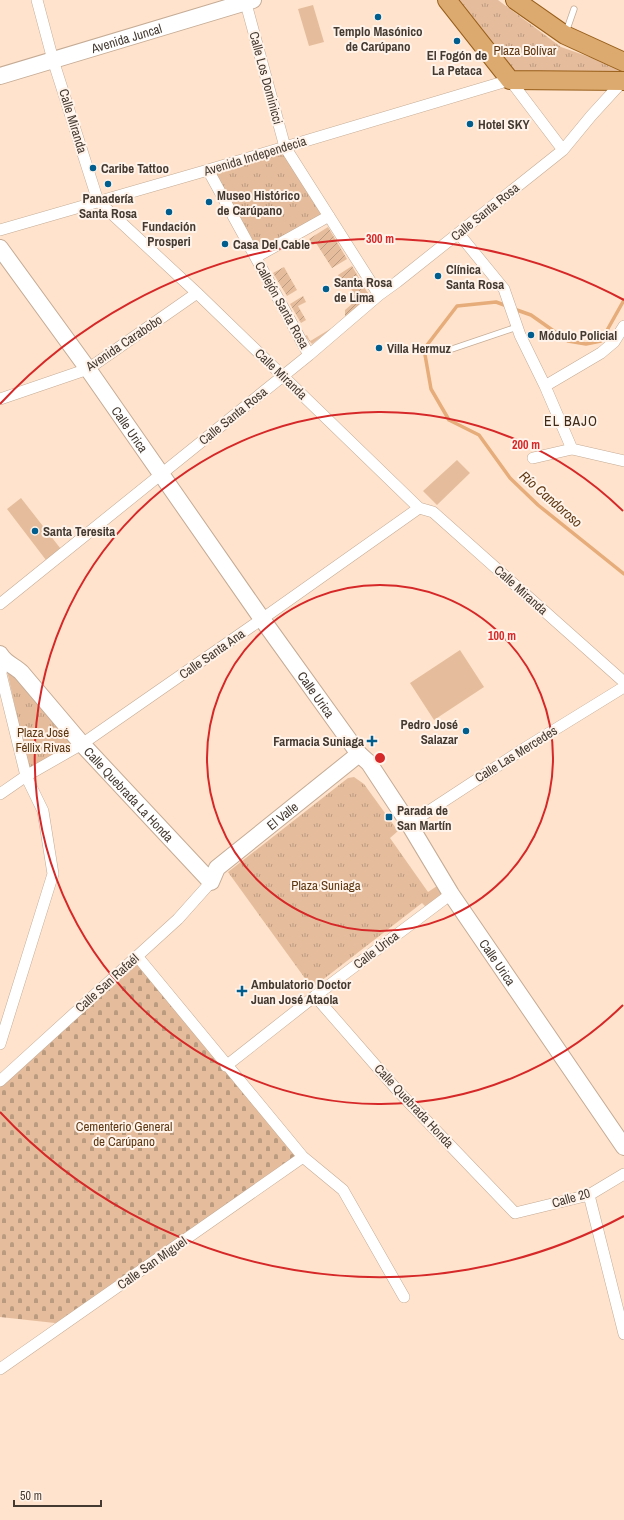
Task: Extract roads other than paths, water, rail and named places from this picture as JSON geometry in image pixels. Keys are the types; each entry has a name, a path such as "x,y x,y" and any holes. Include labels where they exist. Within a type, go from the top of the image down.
{"main road":[{"path":"447,0 510,80 624,81"},
{"path":"515,0 565,35 624,62"},
{"name":"Avenida Juncal","path":"0,76 248,1"},
{"name":"Calle Urica","path":"0,248 88,369 262,619 359,754 369,763 409,824 451,894 624,1147"},
{"name":"Calle Quebrada La Honda","path":"1,657 21,672 82,744 211,882"},
{"name":"El Valle","path":"211,882 217,868 359,754"}],"street":[{"name":"Calle Miranda","path":"37,0 53,60 98,202 197,293 419,508 433,512 624,682"},
{"name":"Calle Los Dominicci","path":"248,1 285,147 378,295"},
{"name":"Avenida Independecia","path":"0,230 510,80"},
{"path":"510,80 563,150"},
{"name":"Calle Santa Rosa","path":"0,604 309,355 378,295 459,234 563,150 591,116 624,81"},
{"name":"Callejón Santa Rosa","path":"208,170 309,355"},
{"path":"256,257 328,216"},
{"path":"459,234 504,289 517,327 545,386 572,449"},
{"name":"Avenida Carabobo","path":"0,398 88,369 197,293"},
{"path":"545,386 601,353 614,342 624,326"},
{"path":"533,458 572,449 624,461"},
{"name":"Calle Santa Ana","path":"0,794 26,776 82,744 419,508"},
{"path":"0,1044 53,874 43,811 26,776 1,674 1,657"},
{"name":"Calle Las Mercedes","path":"409,824 525,748 624,687"},
{"name":"Calle San Rafaél","path":"0,1081 178,919 211,882"},
{"name":"Calle Úrica","path":"226,1066 315,996 451,894"},
{"path":"137,956 226,1066 303,1157 343,1190 404,1297"},
{"name":"Calle Quebrada Honda","path":"315,996 398,1091 515,1213"},
{"name":"Calle San Miguel","path":"0,1369 303,1157"},
{"name":"Calle 20","path":"515,1213 589,1195 624,1174"},
{"path":"589,1195 624,1334"}],"lane":[{"path":"565,35 574,9"},
{"path":"452,349 517,327"}],"waterway":[{"name":"Río Candoroso","path":"514,309 531,315 568,341 586,344 601,341 624,300"},
{"name":"Río Candoroso","path":"507,306 496,302 457,306 424,349 431,389 449,420 479,435 510,478 538,505 624,574"}],"place":[{"name":"Templo Masónico de Carúpano","path":"378,17"},
{"name":"El Fogón de La Petaca","path":"457,41"},
{"name":"Hotel SKY","path":"470,124"},
{"name":"Caribe Tattoo","path":"93,168"},
{"name":"Panadería Santa Rosa","path":"108,184"},
{"name":"Museo Histórico de Carúpano","path":"209,202"},
{"name":"Fundación Prosperi","path":"169,212"},
{"name":"Casa Del Cable","path":"225,244"},
{"name":"Clínica Santa Rosa","path":"438,276"},
{"name":"Santa Rosa de Lima","path":"326,289"},
{"name":"Módulo Policial","path":"531,335"},
{"name":"Villa Hermuz","path":"379,348"},
{"name":"Santa Teresita","path":"35,531"},
{"name":"Pedro José Salazar","path":"466,731"},
{"name":"Farmacia Suniaga","path":"372,741"},
{"name":"Parada de San Martín","path":"389,817"},
{"name":"Ambulatorio Doctor Juan José Ataola","path":"242,991"}],"district":[{"name":"EL BAJO","path":"571,421"}],"park label":[{"name":"Plaza Bolívar","path":"525,50"},
{"name":"Plaza José Féllix Rivas","path":"43,740"},
{"name":"Plaza Suniaga","path":"326,885"},
{"name":"Cementerio General de Carúpano","path":"124,1134"}]}
